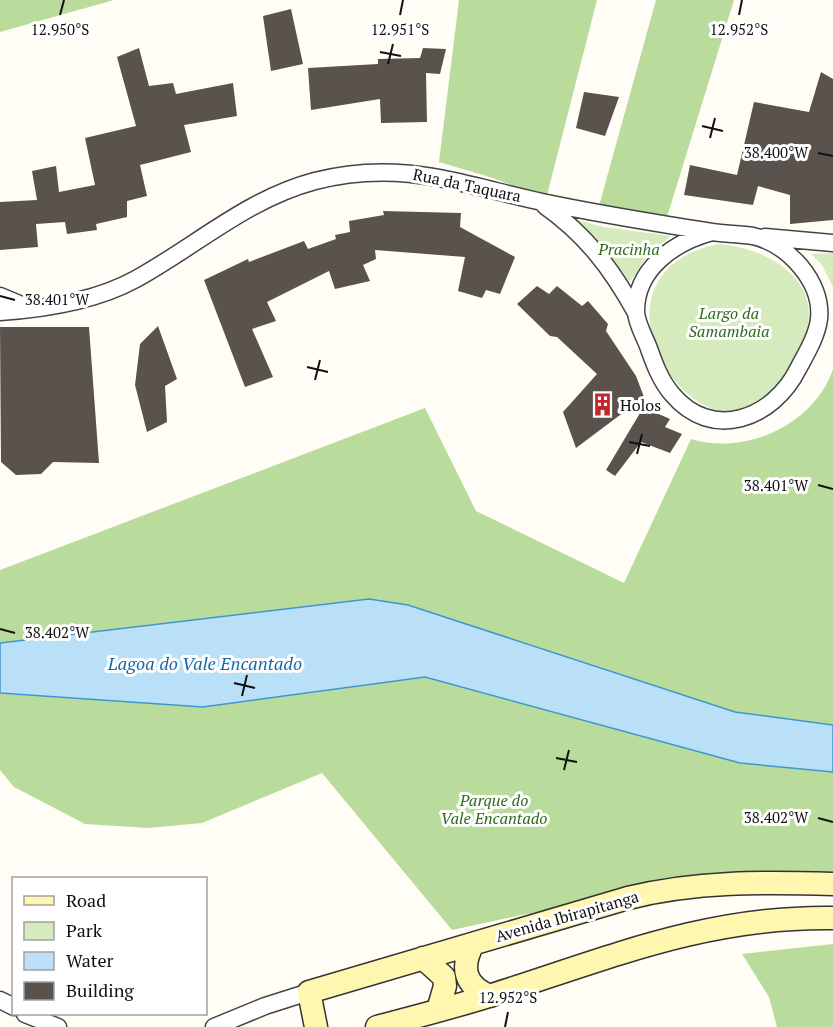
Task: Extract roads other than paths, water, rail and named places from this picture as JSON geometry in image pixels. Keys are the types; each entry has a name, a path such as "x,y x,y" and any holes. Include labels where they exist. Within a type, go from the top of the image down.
{"main road":[{"name":"Avenida Ibirapitanga","path":"309,992 662,890 722,883 833,884"},
{"path":"377,1027 490,996 656,941 692,932 764,921 833,918"},
{"path":"473,944 467,955 466,975 477,991 490,996"},
{"path":"423,958 444,976 445,986 438,1010"},
{"path":"309,992 316,1027"}],"street":[{"name":"Rua da Taquara","path":"0,312 69,303 134,280 236,214 270,197 313,182 358,172 403,172 454,180 540,201 712,232"},
{"path":"540,201 588,241 606,263 636,313 654,364 673,396 701,416 722,421 742,420 762,411 781,394 797,373 819,321 833,303"},
{"path":"636,313 639,293 646,276 660,258 691,238 712,232 833,243"},
{"path":"755,236 777,246 804,271 814,287 819,306 819,321"},
{"path":"0,296 32,309"},
{"name":"Avenida Ibirapitanga","path":"223,1026 265,1006 309,992"},
{"path":"28,1015 58,1027"}],"water":[{"name":"Lagoa do Vale Encantado","path":"369,599 408,605 735,712 833,725 833,772 740,763 425,677 203,707 0,693 0,643"}],"place":[{"name":"Holos","path":"602,405"}],"park label":[{"name":"Pracinha","path":"629,249"},
{"name":"Largo da Samambaia","path":"729,322"},
{"name":"Parque do Vale Encantado","path":"494,809"}]}
